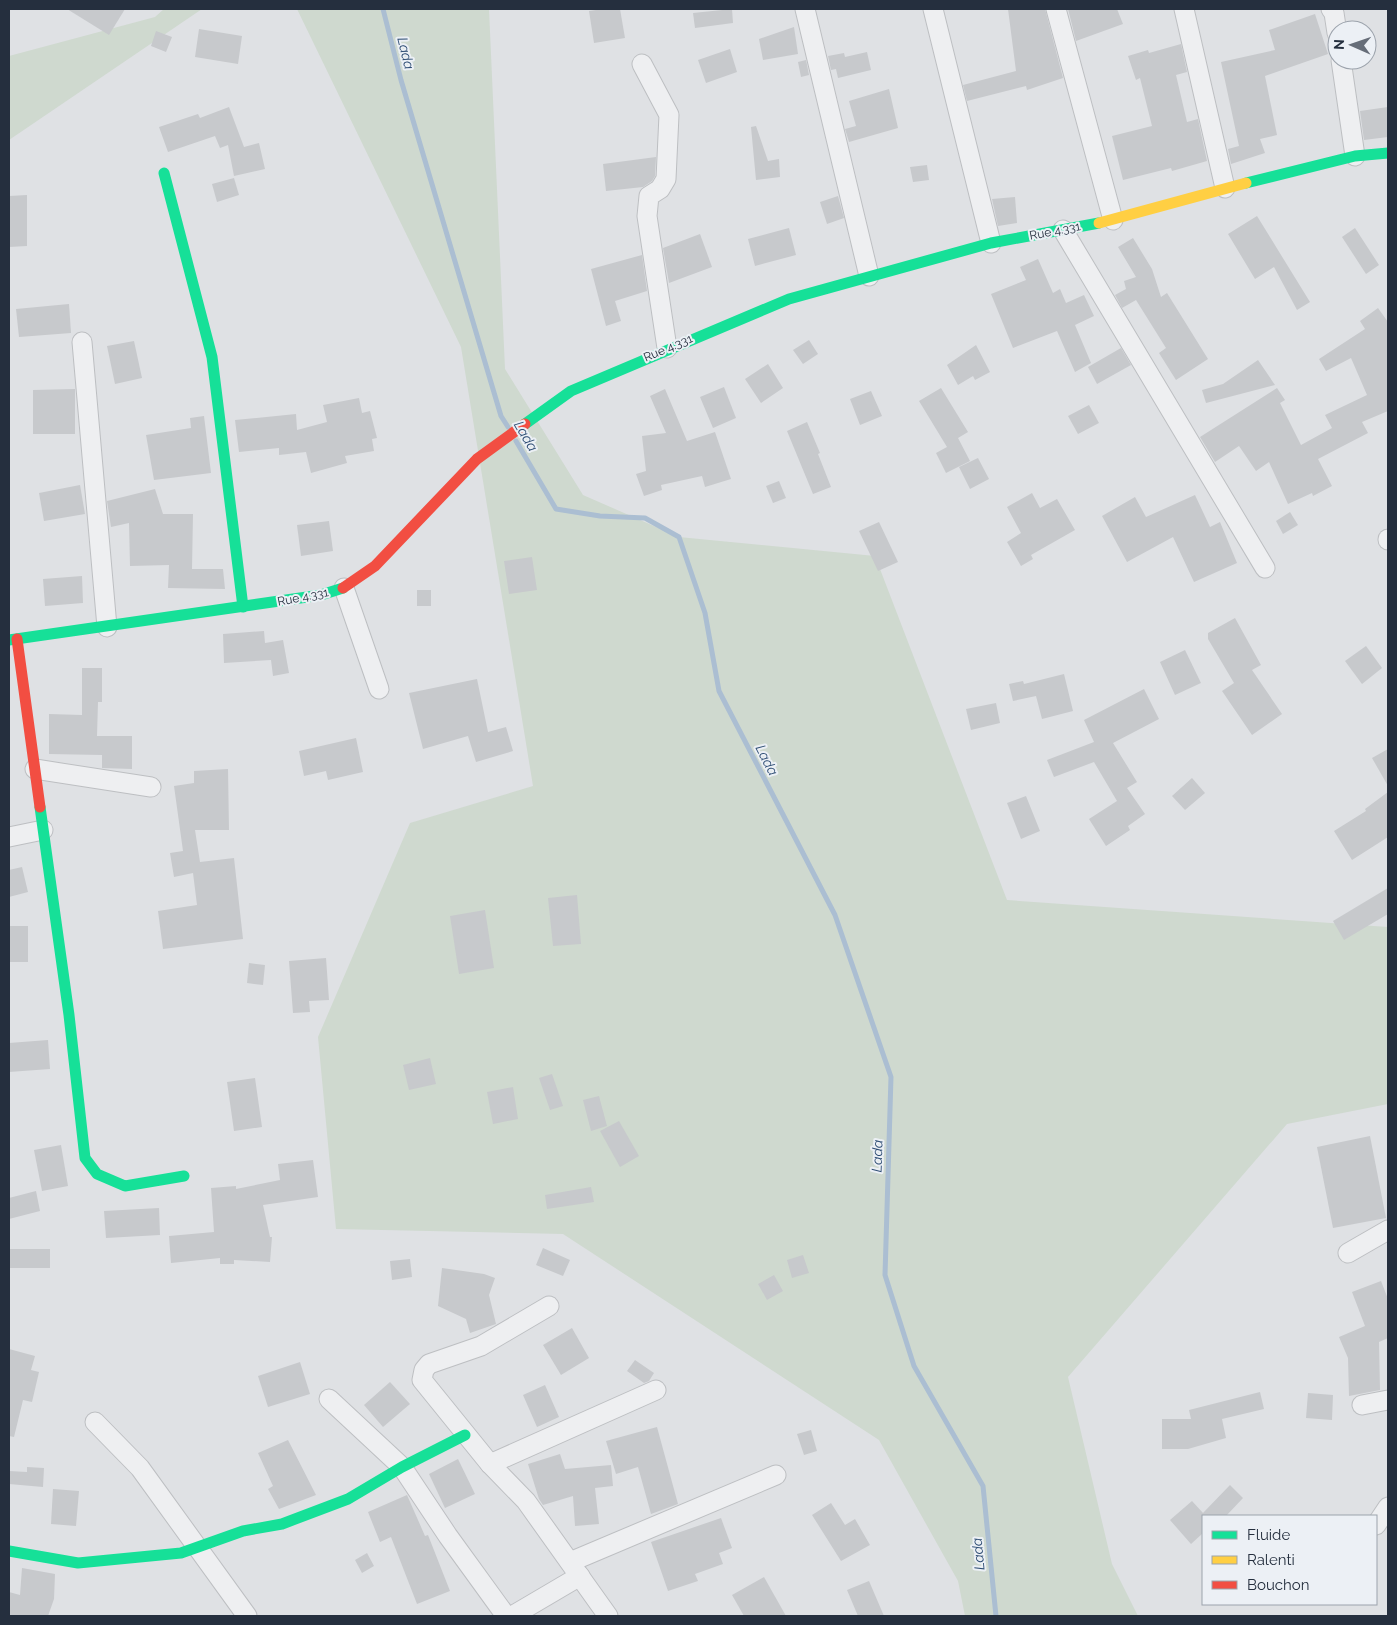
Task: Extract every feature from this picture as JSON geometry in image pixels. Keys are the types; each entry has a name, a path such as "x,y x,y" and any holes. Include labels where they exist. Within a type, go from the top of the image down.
{"street":[{"path":"805,9 869,276"},
{"path":"933,9 991,243"},
{"path":"1056,9 1113,220"},
{"path":"1184,9 1225,188"},
{"path":"642,64 669,115 666,179 660,189 649,196 647,216 667,348"},
{"path":"1343,70 1356,156"},
{"name":"Rue 4.331","path":"13,639 321,595 344,588 375,566 477,459 524,424 571,391 667,348 789,299 991,243 1113,220 1225,188 1356,156 1388,153"},
{"path":"164,173 212,357 243,607"},
{"path":"1062,230 1265,568"},
{"path":"82,342 107,627"},
{"path":"344,588 379,689"},
{"path":"13,639 36,769 69,1015 85,1158 97,1174 125,1186 184,1176"},
{"path":"36,769 151,787"},
{"path":"9,837 43,830"},
{"path":"1348,1254 1388,1230"},
{"path":"549,1306 481,1346 429,1364 424,1370 422,1380 465,1435 526,1502 608,1616"},
{"path":"490,1464 656,1390"},
{"path":"329,1399 402,1467 448,1536 506,1616"},
{"path":"1362,1405 1388,1400"},
{"path":"95,1422 140,1468 196,1549 247,1616"},
{"path":"9,1551 78,1563 181,1553 243,1531 282,1524 348,1499 402,1467 465,1435"},
{"path":"512,1616 575,1569 776,1475"},
{"path":"1377,1524 1388,1507"}],"shaded area":[{"path":"164,9 202,9 9,140 9,56 155,17"},
{"path":"297,9 489,9 505,369 583,495 679,537 875,556 1007,900 1388,927 1388,1104 1287,1124 1068,1377 1112,1564 1138,1616 965,1616 958,1581 879,1440 563,1234 336,1229 318,1037 410,823 533,786 461,347"}],"building":[{"path":"67,9 125,9 109,35"},
{"path":"620,9 625,38 594,43 589,11"},
{"path":"732,9 733,23 695,28 693,13"},
{"path":"1008,9 1045,9 1063,78 1027,90 1026,86 967,101 963,85 1016,71"},
{"path":"1068,9 1117,9 1123,24 1076,41"},
{"path":"1315,14 1327,54 1265,76 1277,135 1260,139 1265,153 1231,164 1228,149 1239,146 1221,62 1275,50 1269,30"},
{"path":"794,27 798,54 763,60 759,39"},
{"path":"199,29 242,36 238,64 195,57"},
{"path":"156,31 172,37 166,52 151,46"},
{"path":"1181,44 1187,72 1176,75 1187,122 1198,119 1207,161 1172,171 1171,168 1123,180 1112,136 1152,126 1140,78 1136,80 1128,56 1148,50 1149,53"},
{"path":"730,49 737,72 706,83 698,60"},
{"path":"867,52 871,70 838,78 836,69 831,70 828,56 844,53 845,57"},
{"path":"806,60 809,75 801,77 798,62"},
{"path":"889,89 898,128 849,142 845,129 856,126 849,101"},
{"path":"229,107 244,147 259,143 265,169 234,176 228,145 220,148 215,136 168,152 159,127 198,114 200,118"},
{"path":"1388,107 1388,137 1364,140 1360,111"},
{"path":"756,126 768,161 779,159 780,177 756,180 751,127"},
{"path":"656,157 655,176 652,181 643,187 606,191 603,164"},
{"path":"927,165 929,180 913,182 910,167"},
{"path":"234,178 239,195 217,202 212,184"},
{"path":"27,195 27,246 9,247 9,196"},
{"path":"838,196 844,218 827,224 820,202"},
{"path":"1015,197 1017,223 998,226 992,199"},
{"path":"1257,216 1310,302 1297,310 1274,267 1255,279 1228,234"},
{"path":"789,228 796,255 755,266 748,239"},
{"path":"1355,228 1379,265 1366,274 1342,237"},
{"path":"700,234 712,267 669,283 663,248"},
{"path":"1133,238 1152,269 1161,297 1167,293 1208,359 1176,380 1159,353 1166,348 1136,300 1122,308 1115,295 1126,289 1124,281 1136,277 1118,247"},
{"path":"642,255 647,291 615,301 621,321 606,326 591,269"},
{"path":"1038,259 1053,293 1060,289 1066,303 1084,295 1094,316 1075,325 1091,363 1075,372 1057,331 1013,348 991,294 1026,280 1020,267"},
{"path":"69,304 71,333 19,337 16,309"},
{"path":"1378,308 1388,322 1388,411 1362,422 1368,433 1318,459 1332,486 1313,496 1312,493 1288,504 1269,462 1256,471 1239,446 1215,462 1200,437 1277,388 1285,400 1280,403 1301,445 1332,428 1325,415 1367,395 1351,358 1326,371 1319,359 1365,329 1360,321"},
{"path":"809,340 818,354 803,364 793,350"},
{"path":"134,341 142,378 115,384 107,346"},
{"path":"976,345 990,372 975,380 973,376 958,385 947,365"},
{"path":"1121,348 1131,365 1097,384 1088,367"},
{"path":"1258,360 1275,385 1206,403 1202,390 1223,384"},
{"path":"768,364 783,388 761,403 745,379"},
{"path":"724,387 736,418 713,428 700,397"},
{"path":"941,388 968,432 958,438 970,461 946,473 936,453 947,447 919,401"},
{"path":"75,389 75,434 33,434 33,390"},
{"path":"665,389 687,441 715,432 731,479 705,487 702,476 661,485 662,490 644,496 636,474 646,471 642,436 666,433 650,396"},
{"path":"871,391 882,416 860,425 850,399"},
{"path":"359,398 362,413 370,411 377,438 372,439 374,451 345,456 347,463 311,473 306,452 279,455 279,448 239,452 235,420 296,414 297,430 327,422 323,405"},
{"path":"1089,405 1099,423 1078,434 1068,416"},
{"path":"204,416 211,473 154,480 146,435 191,428 190,418"},
{"path":"807,422 831,487 813,494 787,431"},
{"path":"978,458 989,479 970,489 959,467"},
{"path":"779,481 786,498 773,503 766,486"},
{"path":"80,485 85,514 44,521 39,493"},
{"path":"155,489 163,514 193,514 192,569 223,569 225,589 168,588 169,565 130,566 129,523 111,527 107,501"},
{"path":"1032,493 1040,508 1057,499 1075,530 1031,555 1033,559 1021,566 1007,542 1021,533 1007,507"},
{"path":"1195,495 1210,527 1220,522 1237,563 1194,582 1173,537 1127,562 1102,516 1135,497 1146,517"},
{"path":"1290,512 1298,525 1283,534 1276,521"},
{"path":"329,521 333,551 301,556 297,525"},
{"path":"879,522 898,562 878,571 859,531"},
{"path":"532,557 537,590 509,594 504,561"},
{"path":"82,576 83,603 45,606 43,579"},
{"path":"417,590 431,590 431,606 417,606"},
{"path":"1235,618 1261,665 1252,670 1282,714 1252,735 1222,691 1234,683 1208,639 1208,633"},
{"path":"264,631 265,643 283,640 289,673 273,676 271,660 224,663 223,634"},
{"path":"1366,646 1382,668 1362,684 1345,661"},
{"path":"1185,650 1201,683 1175,695 1160,662"},
{"path":"82,668 102,668 102,702 98,702 97,736 132,736 132,769 102,768 102,755 49,754 49,714 82,715"},
{"path":"1064,674 1073,711 1042,719 1036,696 1013,701 1009,684 1023,681 1024,684"},
{"path":"477,679 488,732 506,727 513,751 476,762 468,736 423,749 409,693"},
{"path":"1144,689 1159,719 1113,743 1137,782 1127,788 1145,814 1128,826 1130,830 1106,846 1089,819 1117,801 1094,762 1054,777 1047,760 1094,742 1084,720"},
{"path":"996,703 1000,723 971,730 966,709"},
{"path":"356,738 363,772 328,780 326,771 304,776 299,751"},
{"path":"1388,749 1388,786 1372,758"},
{"path":"228,769 229,830 195,830 200,862 234,858 243,939 163,949 158,911 197,905 193,873 174,877 170,853 183,851 174,786 194,783 194,771"},
{"path":"1192,778 1205,793 1185,810 1172,796"},
{"path":"1388,792 1388,837 1352,860 1334,831 1366,811 1365,809"},
{"path":"1026,796 1040,831 1021,839 1007,803"},
{"path":"22,867 28,892 9,897 9,870"},
{"path":"1388,888 1388,914 1344,940 1333,921"},
{"path":"577,895 581,944 553,946 548,898"},
{"path":"485,910 494,968 459,974 450,916"},
{"path":"9,926 28,926 28,962 9,962"},
{"path":"326,958 329,1000 309,1001 310,1012 293,1013 289,961"},
{"path":"249,963 265,965 263,985 247,983"},
{"path":"48,1040 50,1069 9,1072 9,1043"},
{"path":"430,1058 436,1084 409,1090 403,1065"},
{"path":"552,1074 563,1106 550,1110 539,1078"},
{"path":"255,1078 262,1127 234,1131 227,1082"},
{"path":"513,1087 518,1119 493,1124 487,1092"},
{"path":"599,1096 607,1126 591,1131 583,1100"},
{"path":"619,1121 639,1156 620,1167 600,1131"},
{"path":"1370,1136 1386,1218 1333,1228 1317,1147"},
{"path":"61,1145 68,1186 42,1191 34,1150"},
{"path":"313,1160 318,1197 263,1205 270,1237 272,1237 270,1262 234,1260 234,1264 220,1264 220,1258 171,1263 169,1236 214,1232 211,1188 236,1186 236,1189 280,1180 278,1164"},
{"path":"591,1187 594,1202 547,1209 545,1195"},
{"path":"36,1191 40,1211 9,1219 9,1198"},
{"path":"159,1208 160,1235 106,1238 104,1211"},
{"path":"543,1248 570,1260 563,1276 536,1265"},
{"path":"9,1249 50,1249 50,1268 9,1268"},
{"path":"803,1255 809,1273 792,1278 787,1260"},
{"path":"410,1259 412,1277 392,1280 390,1261"},
{"path":"442,1268 484,1274 495,1278 489,1295 496,1324 470,1333 466,1319 438,1306"},
{"path":"774,1275 783,1291 767,1300 758,1284"},
{"path":"1381,1281 1388,1299 1388,1338 1379,1342 1380,1390 1349,1396 1348,1358 1339,1337 1365,1326 1352,1292"},
{"path":"572,1328 589,1358 561,1375 543,1345"},
{"path":"9,1349 35,1356 31,1370 39,1372 32,1402 23,1400 14,1437 9,1436"},
{"path":"635,1360 654,1373 649,1381 644,1383 627,1371"},
{"path":"300,1362 310,1394 268,1407 258,1376"},
{"path":"390,1382 410,1404 383,1427 364,1405"},
{"path":"545,1385 559,1417 537,1427 523,1395"},
{"path":"1260,1392 1264,1409 1222,1419 1226,1438 1188,1449 1162,1449 1162,1419 1191,1419 1189,1410"},
{"path":"1308,1393 1333,1395 1332,1420 1306,1418"},
{"path":"657,1427 678,1504 651,1514 638,1467 616,1474 606,1441"},
{"path":"811,1430 817,1451 804,1455 797,1434"},
{"path":"288,1440 316,1495 279,1509 268,1489 273,1486 258,1453"},
{"path":"560,1454 565,1469 611,1465 613,1486 595,1488 599,1524 575,1526 573,1496 543,1505 539,1499 528,1464"},
{"path":"458,1459 475,1494 445,1508 429,1474"},
{"path":"27,1467 44,1468 43,1487 9,1484 9,1471 27,1472"},
{"path":"1230,1485 1243,1498 1227,1515 1202,1515 1202,1534 1191,1544 1170,1520 1192,1501 1203,1513"},
{"path":"53,1489 79,1491 76,1526 51,1524"},
{"path":"407,1495 425,1536 428,1535 450,1591 417,1604 391,1537 380,1542 368,1512"},
{"path":"831,1503 845,1525 855,1519 870,1545 841,1561 812,1515"},
{"path":"721,1518 732,1548 719,1553 723,1564 695,1574 698,1581 668,1591 651,1542"},
{"path":"367,1553 374,1566 362,1573 355,1560"},
{"path":"22,1568 55,1574 54,1599 48,1616 9,1616 9,1592 20,1595"},
{"path":"764,1577 786,1616 744,1616 732,1595"},
{"path":"869,1581 884,1616 858,1616 847,1590"}],"waterway":[{"name":"Lada","path":"383,9 401,80 501,416 508,427"},
{"name":"Lada","path":"516,441 556,509 600,516 645,518 679,537 705,613 719,691 835,915 891,1077 885,1275 914,1366 983,1486 996,1616"}],"traffic: fast":[{"path":"1246,183 1355,156 1388,153"},
{"path":"164,173 212,357 243,607"},
{"path":"525,424 571,391 789,299 991,243 1099,223"},
{"path":"9,640 321,595 343,588"},
{"path":"40,807 69,1015 85,1158 97,1174 125,1186 184,1176"},
{"path":"9,1551 78,1563 181,1553 243,1531 282,1524 348,1499 402,1467 465,1435"}],"traffic: slow":[{"path":"1099,223 1246,183"}],"traffic: jam":[{"path":"343,588 375,566 477,459 525,424"},
{"path":"17,639 40,807"}]}
